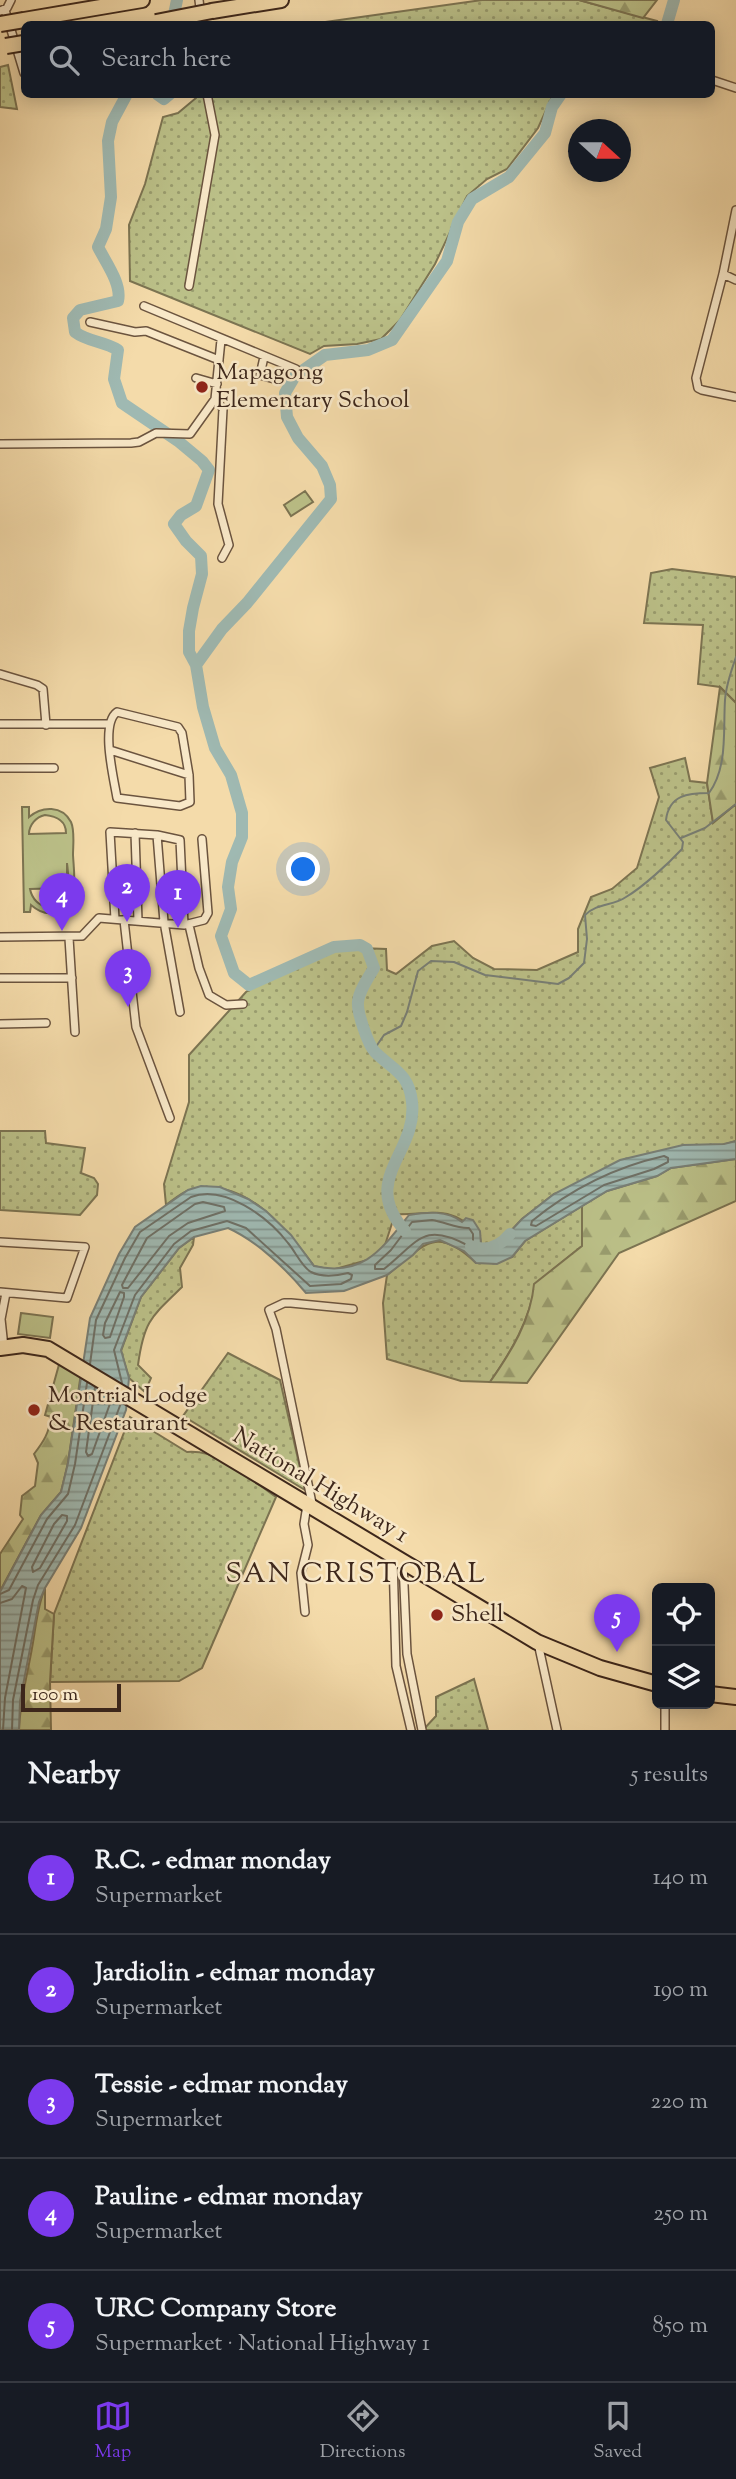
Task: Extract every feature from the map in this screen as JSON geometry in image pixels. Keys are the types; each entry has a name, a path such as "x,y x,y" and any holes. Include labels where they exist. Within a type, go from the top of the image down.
{"highway":[{"path":"0,24 142,0"},
{"path":"160,21 281,0"},
{"path":"3,46 21,43"},
{"name":"National Highway 1","path":"2,1348 33,1346 48,1349 537,1642 600,1668 652,1683"},
{"path":"715,1695 736,1697"}],"street":[{"path":"10,0 3,10 21,64"},
{"path":"199,0 202,21"},
{"path":"715,81 736,88"},
{"path":"190,286 215,135 208,98"},
{"path":"736,210 696,383 702,390 736,397"},
{"path":"723,274 736,280"},
{"path":"144,306 296,369"},
{"path":"90,322 135,332 146,331 219,360"},
{"path":"0,444 131,443 156,433 190,434 215,399 222,340"},
{"path":"264,357 260,375 278,380"},
{"path":"197,378 217,384"},
{"path":"215,399 223,409 218,504 229,545 222,558"},
{"path":"0,674 37,685 44,690 46,724"},
{"path":"117,712 178,727 182,733 190,775 190,802 180,806 117,798 110,750 109,723 117,712"},
{"path":"0,724 109,723"},
{"path":"110,750 190,775"},
{"path":"0,768 54,768"},
{"path":"115,919 110,832 157,835 180,840 187,925 209,995 226,1005 243,1004"},
{"path":"135,833 138,921"},
{"path":"157,835 164,922 180,1012"},
{"path":"0,937 82,936 99,918 187,925 204,920 208,913 202,839"},
{"path":"124,920 136,1027 170,1118"},
{"path":"69,937 75,1032"},
{"path":"0,978 72,978"},
{"path":"0,1024 46,1023"},
{"path":"0,1242 85,1247 66,1298 3,1292 2,1348"},
{"path":"305,1612 301,1573 308,1543 304,1524 310,1506 276,1329 269,1310 284,1303 353,1309"},
{"path":"398,1559 396,1666 411,1730"},
{"path":"398,1559 407,1654 422,1730"},
{"path":"537,1642 556,1730"},
{"path":"665,1709 666,1730"}],"green space":[{"path":"482,0 579,0 657,21 332,21"},
{"path":"579,0 657,0 643,18"},
{"path":"8,65 17,109 0,107 0,67"},
{"path":"196,98 552,98 538,128 507,169 487,179 467,196 435,264 400,320 381,339 324,346 310,354 130,281 129,225 145,184 163,117 178,113"},
{"path":"305,491 313,502 291,516 284,505"},
{"path":"672,569 736,577 736,703 720,687 698,684 703,625 644,623 651,573"},
{"path":"720,687 736,703 736,804 713,823 707,783"},
{"path":"685,758 690,781 707,783 713,822 736,804 736,1141 554,1194 522,1219 495,1248 487,1250 481,1244 479,1231 449,1214 395,1214 385,1245 371,1259 332,1270 314,1266 277,1221 246,1197 210,1187 190,1190 166,1205 164,1184 189,1102 189,1055 246,992 267,977 334,947 386,949 387,970 396,974 432,946 454,941 473,958 494,969 537,970 578,952 578,929 591,897 612,889 637,868 659,797 650,768"},
{"path":"22,807 29,807 29,817 46,809 57,810 67,816 73,830 72,896 64,908 56,912 42,912 31,905 30,912 24,912","holes":["45,815 60,820 66,833 29,834 34,822","67,863 68,886 64,900 47,907 36,901 30,889 67,888"]},
{"path":"0,1131 45,1131 46,1143 85,1148 81,1173 94,1178 98,1184 97,1195 80,1215 0,1210"},
{"path":"736,1159 736,1201 619,1253 527,1383 490,1382 524,1323 534,1284 582,1246 582,1206 607,1191 657,1176 671,1168"},
{"path":"582,1206 582,1246 535,1284 529,1310 518,1335 490,1382 461,1381 387,1359 383,1303 387,1275 420,1248 439,1242 449,1244 476,1263 512,1257 525,1241"},
{"path":"194,1237 193,1245 180,1268 182,1287 156,1313 143,1338 138,1365 151,1378 145,1392 129,1378 121,1351 141,1297 179,1248"},
{"path":"21,1313 53,1317 50,1338 18,1334"},
{"path":"228,1353 280,1380 305,1490 183,1416"},
{"path":"60,1361 81,1373 61,1492 41,1515 0,1591 0,1554 23,1519 20,1515 22,1496 35,1486 38,1463 34,1454 49,1428 51,1417 45,1415"},
{"path":"130,1417 187,1452 199,1452 223,1460 276,1497 202,1668 179,1681 50,1682 54,1614"},
{"path":"45,1588 45,1609 54,1614 50,1682 51,1730 19,1730 37,1617"},
{"path":"474,1679 488,1730 423,1730 436,1716 436,1697"}],"water":[{"path":"736,1141 736,1159 671,1168 657,1176 607,1191 525,1241 512,1257 497,1264 476,1263 464,1251 440,1240 423,1244 387,1275 344,1291 306,1293 270,1256 250,1240 228,1228 194,1237 179,1248 141,1297 121,1350 129,1378 126,1410 81,1528 39,1602 20,1701 19,1730 0,1730 0,1592 41,1515 61,1492 68,1463 90,1318 119,1254 135,1227 188,1190 201,1186 220,1187 248,1199 266,1211 291,1235 314,1266 346,1268 358,1264 380,1249 409,1215 423,1213 450,1215 462,1222 466,1218 473,1220 480,1231 481,1244 487,1250 495,1248 522,1219 554,1194 620,1160 683,1145"}],"waterway":[{"path":"173,21 177,0"},
{"path":"668,21 674,0"},
{"path":"125,98 112,122 108,141 111,197 106,229 98,247 116,281 118,301 80,310 73,318 75,332 118,350 114,379 122,403 178,441 209,470 196,506 181,515 174,524 201,556 202,574 189,631 189,652 196,665 203,707 215,748 231,775 242,813 242,837 232,862 228,887 231,909 221,936 234,973 249,985 334,947 360,945 367,949 374,968 359,998 361,1020 372,1048 404,1078 412,1102 412,1120 389,1181 388,1196 392,1213 405,1231"},
{"path":"196,665 222,629 247,603 331,499 330,485 322,466 298,438 287,417 285,393 295,376 325,355 368,350 392,340 447,261 458,222 472,199 509,177 545,133 552,107 558,98"},
{"path":"373,1051 384,1035 401,1026 418,971 431,961 454,962 485,975 558,984 569,978 584,963 587,939 585,915 595,908 621,900 633,893 682,849 683,842 666,820 671,805 675,800 687,795 709,793 715,783 722,760 726,689 736,657"},
{"path":"681,838 705,828 736,804"},
{"path":"471,1246 492,1247 510,1234"}],"place":[{"name":"Mapagong Elementary School","path":"202,387"},
{"name":"Jardiolin - edmar monday","path":"127,922"},
{"name":"R.C. - edmar monday","path":"178,928"},
{"name":"Pauline - edmar monday","path":"62,931"},
{"name":"Tessie - edmar monday","path":"128,1007"},
{"name":"Montrial Lodge & Restaurant","path":"34,1410"},
{"name":"Shell","path":"437,1615"},
{"name":"URC Company Store","path":"617,1652"}],"district":[{"name":"SAN CRISTOBAL","path":"356,1575"}]}
